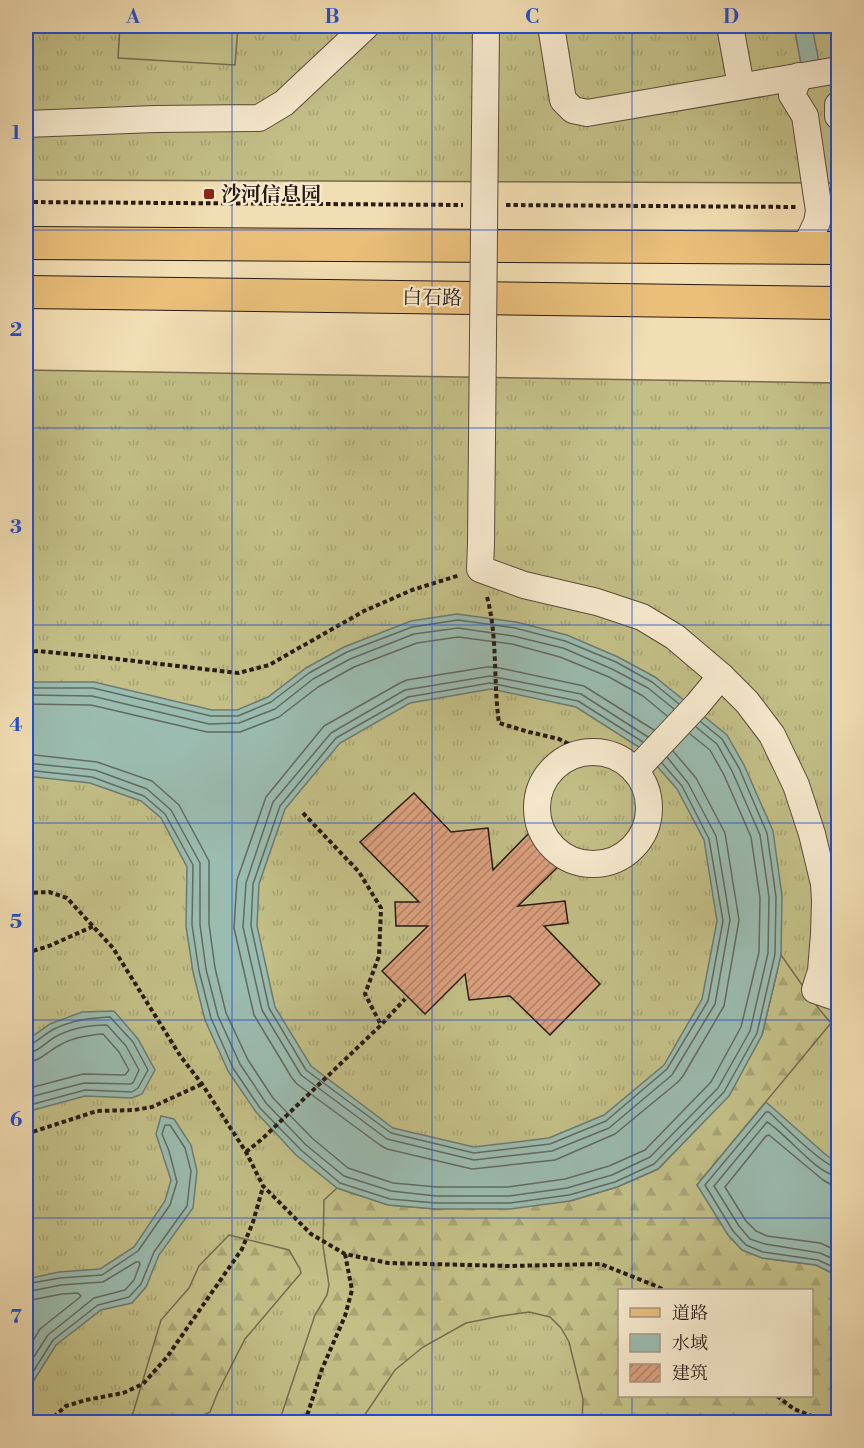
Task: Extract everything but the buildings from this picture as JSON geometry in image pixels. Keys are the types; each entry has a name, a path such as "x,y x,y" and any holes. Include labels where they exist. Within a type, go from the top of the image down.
{"main road":[{"path":"26,237 69,243"},
{"path":"26,243 838,248"},
{"name":"白石路","path":"26,292 838,303"},
{"path":"26,297 70,292"}],"lane":[{"path":"26,124 259,118 284,103 366,26"},
{"path":"486,26 480,569 524,585 597,602 642,617 675,637 721,676 747,702 772,735 796,785 812,834 824,884 832,902 831,935 821,971 827,994"},
{"path":"551,26 563,100 573,110 587,113 799,76 834,75"},
{"path":"730,26 741,86"},
{"path":"799,76 792,95 805,116 819,207 818,222 805,248"},
{"path":"838,105 838,116"},
{"path":"640,766 650,803 648,823 640,841 626,855 608,863 588,865 569,860 551,848 542,834 537,817 537,799 542,783 553,768 567,758 584,752 602,752 619,758 634,768 640,766 721,676"}],"path":[{"path":"26,202 464,205"},
{"path":"499,205 819,207"},
{"path":"26,651 238,673 269,665 364,611 412,590 480,569"},
{"path":"492,615 499,723 558,739 584,752"},
{"path":"303,813 358,872 381,908 379,956 365,994 381,1025"},
{"path":"26,893 49,891 67,898 113,948 181,1057 202,1084 246,1152 263,1186 311,1234 345,1254 388,1263 510,1266 601,1264 662,1289"},
{"path":"26,952 94,926"},
{"path":"246,1152 381,1025 405,999"},
{"path":"26,1134 97,1111 152,1107 202,1084"},
{"path":"48,1422 66,1406 123,1393 143,1384 167,1357 242,1249 253,1222 263,1186"},
{"path":"305,1422 322,1369 345,1316 352,1290 345,1254"},
{"path":"780,1397 794,1408 827,1422"}],"green space":[{"path":"26,26 838,26 838,183 26,180"},
{"path":"120,26 238,26 235,65 118,58"},
{"path":"26,370 838,383 838,1422 26,1422"},
{"path":"781,955 831,1023 697,1185 762,1258 816,1265 838,1276 838,1422 582,1422 583,1399 569,1342 561,1328 550,1317 529,1312 466,1323 423,1347 395,1370 360,1422 279,1422 315,1315 327,1295 329,1285 323,1246 324,1200 337,1188 389,1205 436,1209 570,1201 617,1187 658,1169 729,1095 762,1035"},
{"path":"229,1235 289,1250 301,1273 245,1339 210,1412 204,1415 199,1422 123,1422 133,1413 161,1320 189,1288 199,1266"}],"water":[{"path":"794,26 812,26 819,62 801,64"},
{"path":"457,614 516,622 567,635 618,657 655,677 727,735 744,765 773,831 782,896 781,955 762,1035 729,1096 658,1169 617,1187 570,1201 510,1209 436,1209 388,1205 337,1188 296,1155 256,1112 228,1071 205,1020 193,972 186,926 187,867 161,818 141,801 90,783 26,776 26,682 94,682 212,710 237,710 268,697 306,668 344,647 411,621","holes":["491,689 576,707 642,749 677,789 704,840 717,921 702,999 664,1065 604,1115 549,1138 474,1147 393,1128 311,1066 275,1007 257,926 259,884 285,809 340,743 410,703"]},
{"path":"114,1011 138,1039 155,1070 142,1094 132,1098 85,1096 26,1112 26,1041 50,1024 82,1012"},
{"path":"766,1102 838,1164 838,1276 816,1265 762,1258 742,1250 728,1235 697,1185"},
{"path":"161,1116 174,1119 191,1145 197,1171 193,1208 159,1255 146,1287 132,1303 101,1310 56,1345 26,1392 26,1279 59,1272 100,1269 134,1247 165,1201 171,1180 156,1134"}],"place":[{"name":"沙河信息园","path":"209,194"}]}
